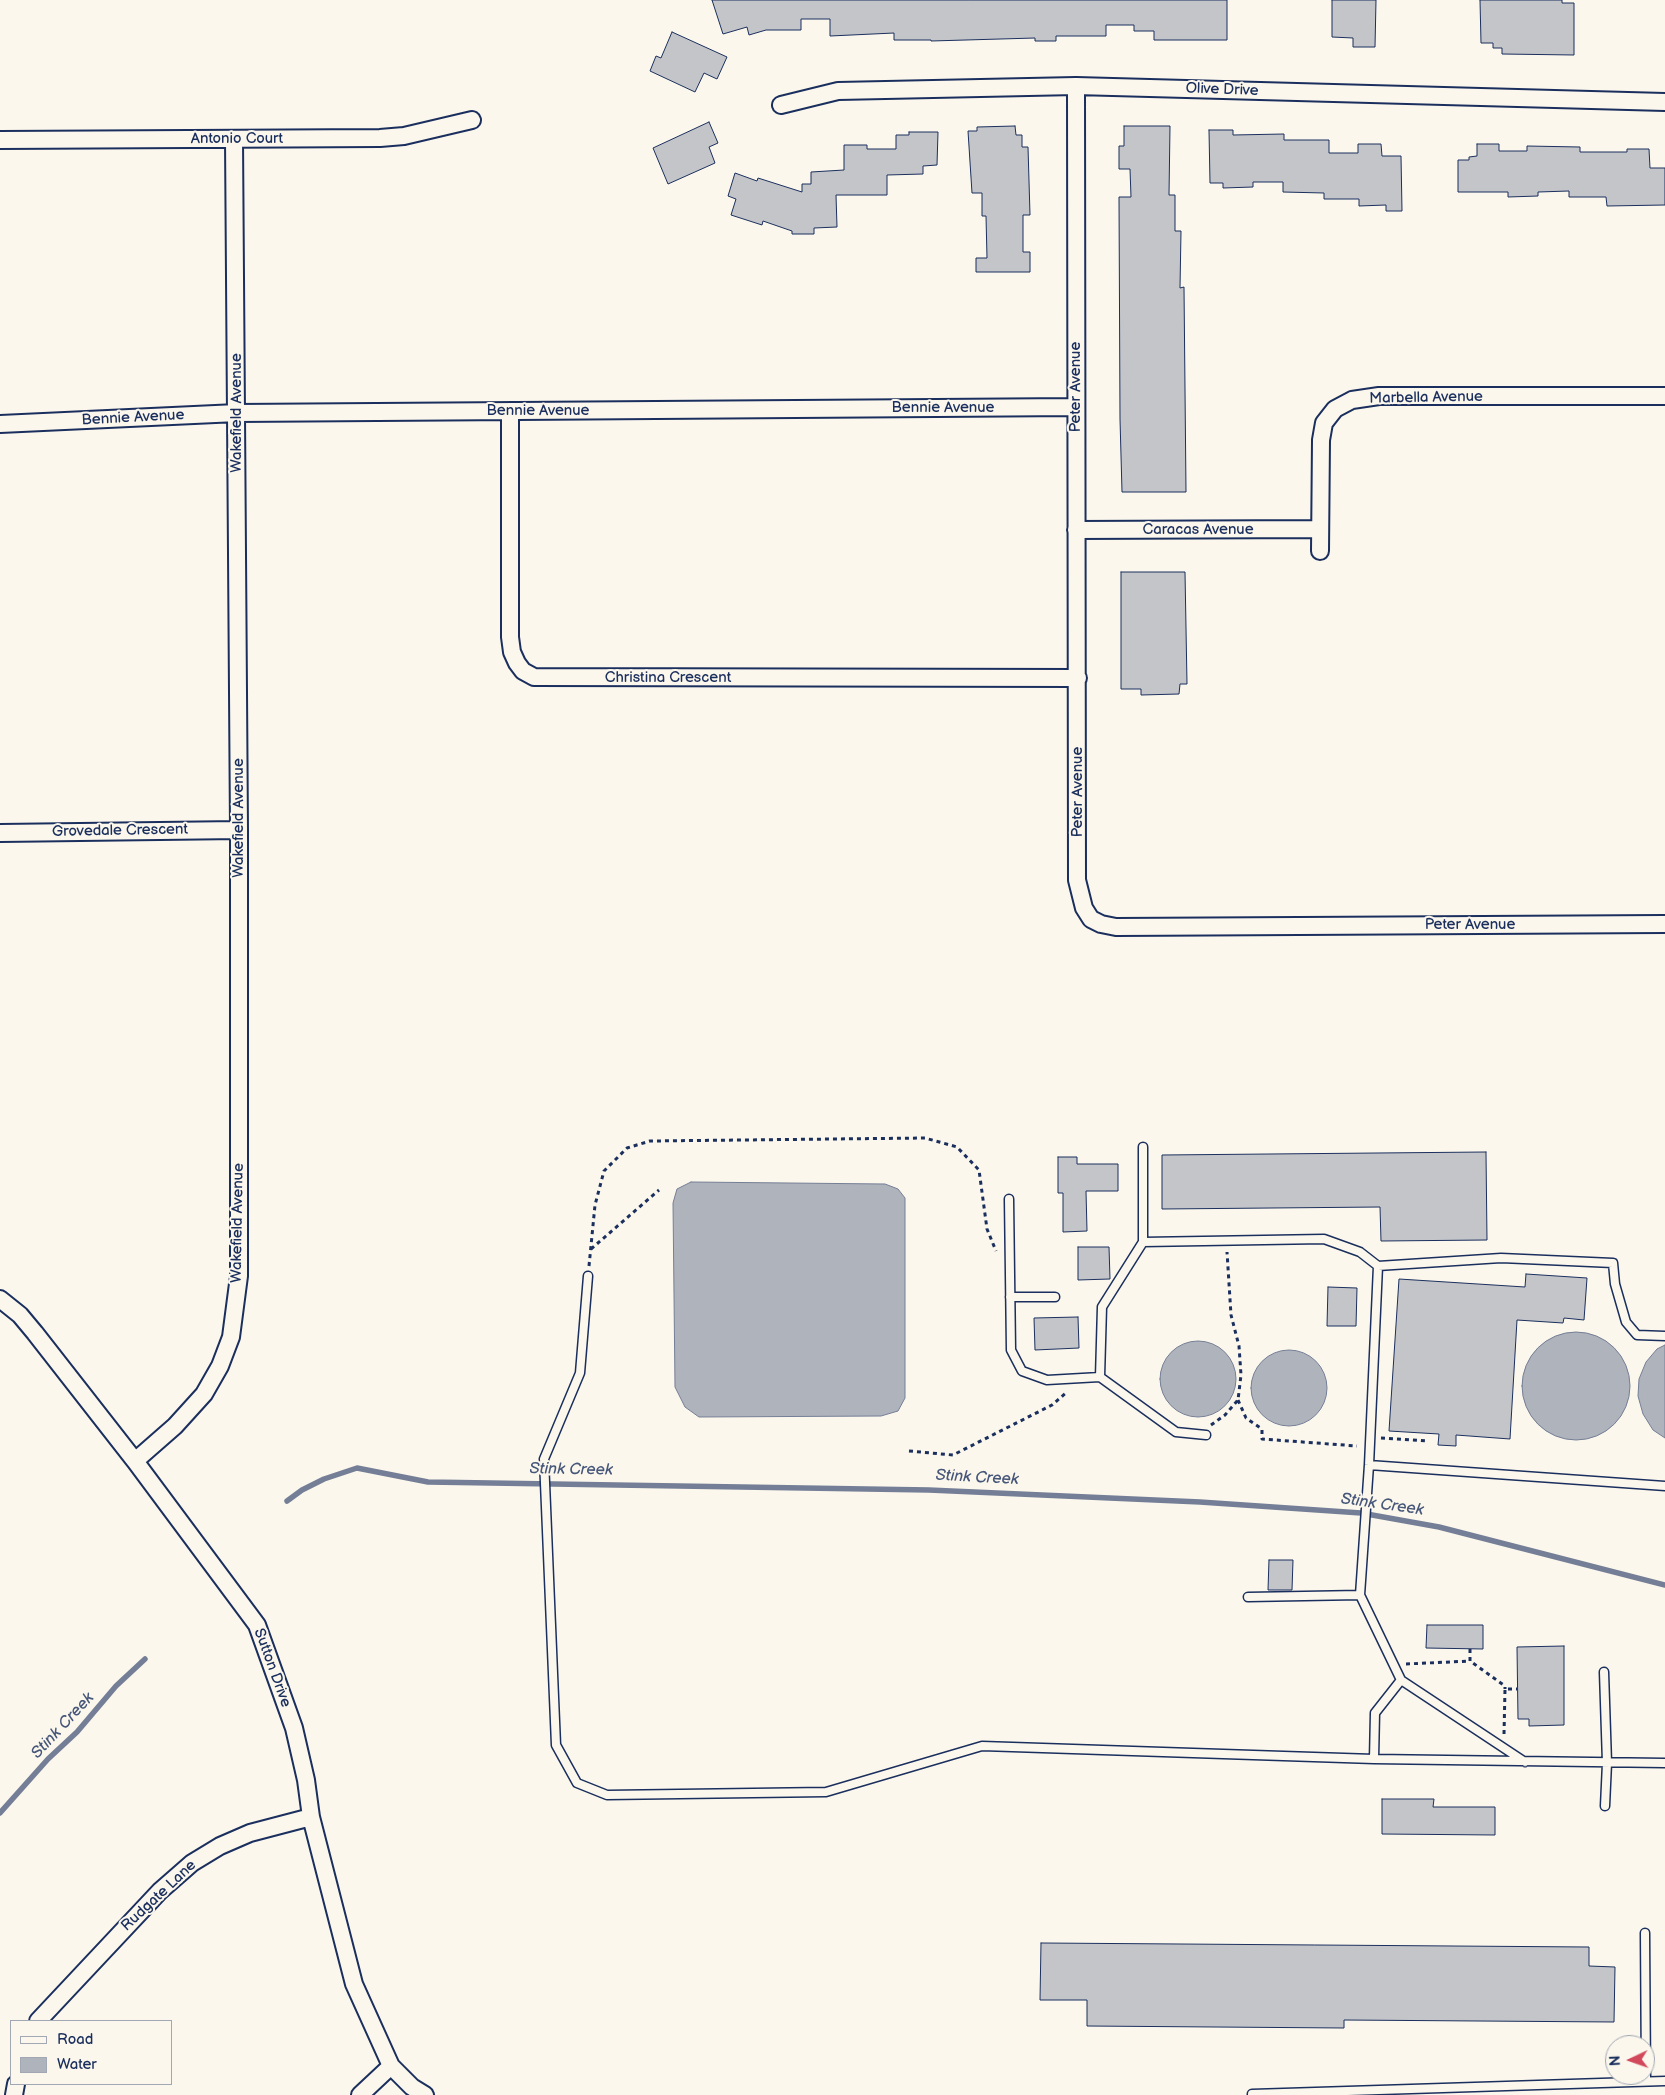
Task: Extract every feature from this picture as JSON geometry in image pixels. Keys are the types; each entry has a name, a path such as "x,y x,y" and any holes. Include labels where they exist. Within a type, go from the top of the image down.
{"street":[{"name":"Olive Drive","path":"781,105 838,91 1076,86 1665,102"},
{"name":"Peter Avenue","path":"1076,86 1077,880 1084,908 1091,919 1101,924 1116,927 1665,924"},
{"name":"Antonio Court","path":"0,140 380,138 404,136 472,120"},
{"name":"Wakefield Avenue","path":"135,1461 175,1426 204,1394 220,1366 231,1337 239,1276 239,830 234,139"},
{"name":"Marbella Avenue","path":"1320,551 1321,440 1324,423 1335,409 1352,400 1379,396 1665,396"},
{"name":"Bennie Avenue","path":"0,424 237,413 1075,407"},
{"name":"Christina Crescent","path":"510,411 510,637 512,652 517,663 523,671 534,677 1078,678"},
{"name":"Caracas Avenue","path":"1076,530 1320,529"},
{"name":"Grovedale Crescent","path":"0,833 239,830"},
{"name":"Sutton Drive","path":"0,1300 20,1315 30,1327 135,1461 257,1625 294,1728 306,1780 311,1817 354,1984 391,2066 412,2087 425,2095"},
{"name":"Rudgate Lane","path":"39,2020 160,1891 192,1863 220,1846 250,1833 311,1817"},
{"path":"360,2095 391,2066"}],"lane":[{"path":"1100,1377 1102,1307 1143,1242 1143,1147"},
{"path":"1009,1199 1011,1350 1022,1371 1047,1380 1100,1377 1176,1432 1202,1435"},
{"path":"1143,1242 1324,1239 1360,1252 1378,1266 1501,1258 1613,1264 1615,1284 1626,1322 1636,1335 1665,1336"},
{"path":"1378,1266 1371,1438 1360,1595 1401,1680 1526,1762"},
{"path":"588,1276 580,1373 544,1459 556,1745 577,1783 607,1795 826,1792 982,1746 1374,1760 1665,1763"},
{"path":"1010,1297 1054,1297"},
{"path":"1369,1465 1665,1486"},
{"path":"1248,1597 1360,1595"},
{"path":"1604,1672 1607,1763 1605,1806"},
{"path":"1374,1760 1375,1713 1401,1680"},
{"path":"1645,1933 1646,2035"},
{"path":"1252,2094 1605,2082"}],"path":[{"path":"588,1276 595,1205 604,1171 627,1148 650,1141 925,1138 957,1147 979,1170 987,1229 996,1251 1009,1251"},
{"path":"591,1249 659,1190"},
{"path":"1202,1435 1225,1415 1238,1400 1242,1375 1239,1346 1231,1315 1227,1241"},
{"path":"909,1451 953,1455 1052,1405 1067,1392 1068,1379"},
{"path":"1238,1400 1246,1418 1262,1429 1262,1439 1370,1447"},
{"path":"1371,1438 1428,1441"},
{"path":"1470,1649 1470,1661"},
{"path":"1393,1664 1470,1661 1505,1686 1504,1748"},
{"path":"1505,1689 1518,1689"}],"water":[{"path":"691,1182 885,1184 898,1189 905,1198 905,1398 898,1411 881,1416 699,1417 685,1407 675,1387 673,1203 677,1189"},
{"path":"1576,1332 1597,1336 1615,1347 1626,1365 1630,1386 1626,1407 1615,1425 1597,1436 1576,1440 1555,1436 1537,1425 1526,1407 1522,1386 1526,1365 1537,1347 1555,1336"},
{"path":"1198,1341 1213,1344 1225,1352 1233,1364 1236,1379 1233,1394 1225,1406 1213,1414 1198,1417 1183,1414 1171,1406 1163,1394 1160,1379 1163,1364 1171,1352 1183,1344"},
{"path":"1665,1345 1665,1438 1653,1430 1643,1414 1638,1396 1639,1379 1646,1362 1657,1349"},
{"path":"1289,1350 1304,1353 1316,1361 1324,1373 1327,1388 1324,1403 1316,1415 1304,1423 1289,1426 1274,1423 1262,1415 1254,1403 1251,1388 1254,1373 1262,1361 1274,1353"}],"building":[{"path":"712,0 1227,0 1227,40 1154,40 1154,31 1134,31 1134,25 1106,25 1106,36 1056,36 1056,41 1035,41 1035,38 931,41 894,40 894,33 830,36 830,19 801,19 801,30 766,30 749,35 747,27 723,34"},
{"path":"1332,0 1376,0 1375,47 1353,47 1353,38 1332,37"},
{"path":"1480,0 1562,0 1562,3 1574,3 1574,55 1502,54 1502,48 1493,48 1493,43 1481,43"},
{"path":"672,32 727,57 717,79 704,73 695,92 650,71 656,56 661,58"},
{"path":"709,122 718,143 709,147 715,163 668,184 653,148"},
{"path":"1015,126 1016,135 1022,135 1022,147 1028,147 1030,215 1023,215 1023,252 1030,252 1030,272 976,272 976,258 987,258 986,216 982,216 982,193 972,193 968,131 977,131 977,127"},
{"path":"1124,126 1170,126 1169,195 1175,195 1175,231 1181,231 1180,288 1184,287 1186,492 1122,492 1119,197 1131,197 1130,169 1119,169 1119,146 1124,146"},
{"path":"1209,130 1233,130 1233,135 1284,134 1284,140 1329,140 1329,153 1358,153 1358,144 1381,144 1382,156 1401,156 1402,211 1386,211 1386,205 1359,206 1359,199 1324,199 1324,193 1283,192 1283,182 1253,182 1253,187 1223,188 1223,183 1210,183"},
{"path":"909,132 938,132 937,165 923,166 923,174 887,175 887,195 836,195 837,227 814,228 814,234 792,234 792,231 763,221 762,225 731,215 736,199 728,196 735,173 757,181 758,178 802,192 802,184 811,184 811,172 844,170 844,145 867,145 867,149 896,149 896,135 909,135"},
{"path":"1477,144 1499,144 1499,151 1527,151 1527,146 1580,147 1580,152 1627,152 1627,149 1649,149 1650,168 1665,168 1665,205 1607,206 1606,197 1569,197 1569,191 1538,192 1538,196 1508,197 1508,192 1458,192 1458,160 1469,160 1469,157 1477,156"},
{"path":"1121,572 1185,572 1187,684 1180,684 1179,694 1141,695 1141,689 1121,689"},
{"path":"1486,1152 1487,1240 1381,1241 1380,1207 1162,1209 1162,1155"},
{"path":"1058,1157 1077,1157 1077,1164 1118,1164 1118,1191 1086,1191 1087,1231 1063,1232 1063,1193 1058,1193"},
{"path":"1078,1247 1109,1247 1110,1279 1078,1280"},
{"path":"1526,1274 1587,1278 1584,1320 1564,1318 1563,1323 1517,1320 1510,1439 1456,1435 1456,1446 1438,1445 1439,1434 1389,1431 1399,1279 1525,1287"},
{"path":"1328,1287 1357,1288 1356,1326 1327,1326"},
{"path":"1078,1317 1079,1348 1035,1350 1034,1318"},
{"path":"1269,1560 1293,1560 1292,1590 1268,1590"},
{"path":"1427,1625 1483,1625 1483,1649 1426,1648"},
{"path":"1564,1646 1564,1725 1529,1726 1529,1719 1518,1719 1517,1647"},
{"path":"1382,1799 1434,1799 1433,1807 1495,1807 1495,1835 1382,1834"},
{"path":"1041,1943 1589,1947 1589,1966 1615,1967 1614,2022 1344,2020 1344,2028 1087,2026 1087,2000 1040,2000"}],"waterway":[{"name":"Stink Creek","path":"287,1501 302,1490 324,1479 357,1468 428,1482 929,1490 1200,1502 1361,1513 1439,1527 1665,1585"},
{"name":"Stink Creek","path":"0,1813 48,1759 77,1732 116,1686 145,1659"}]}
